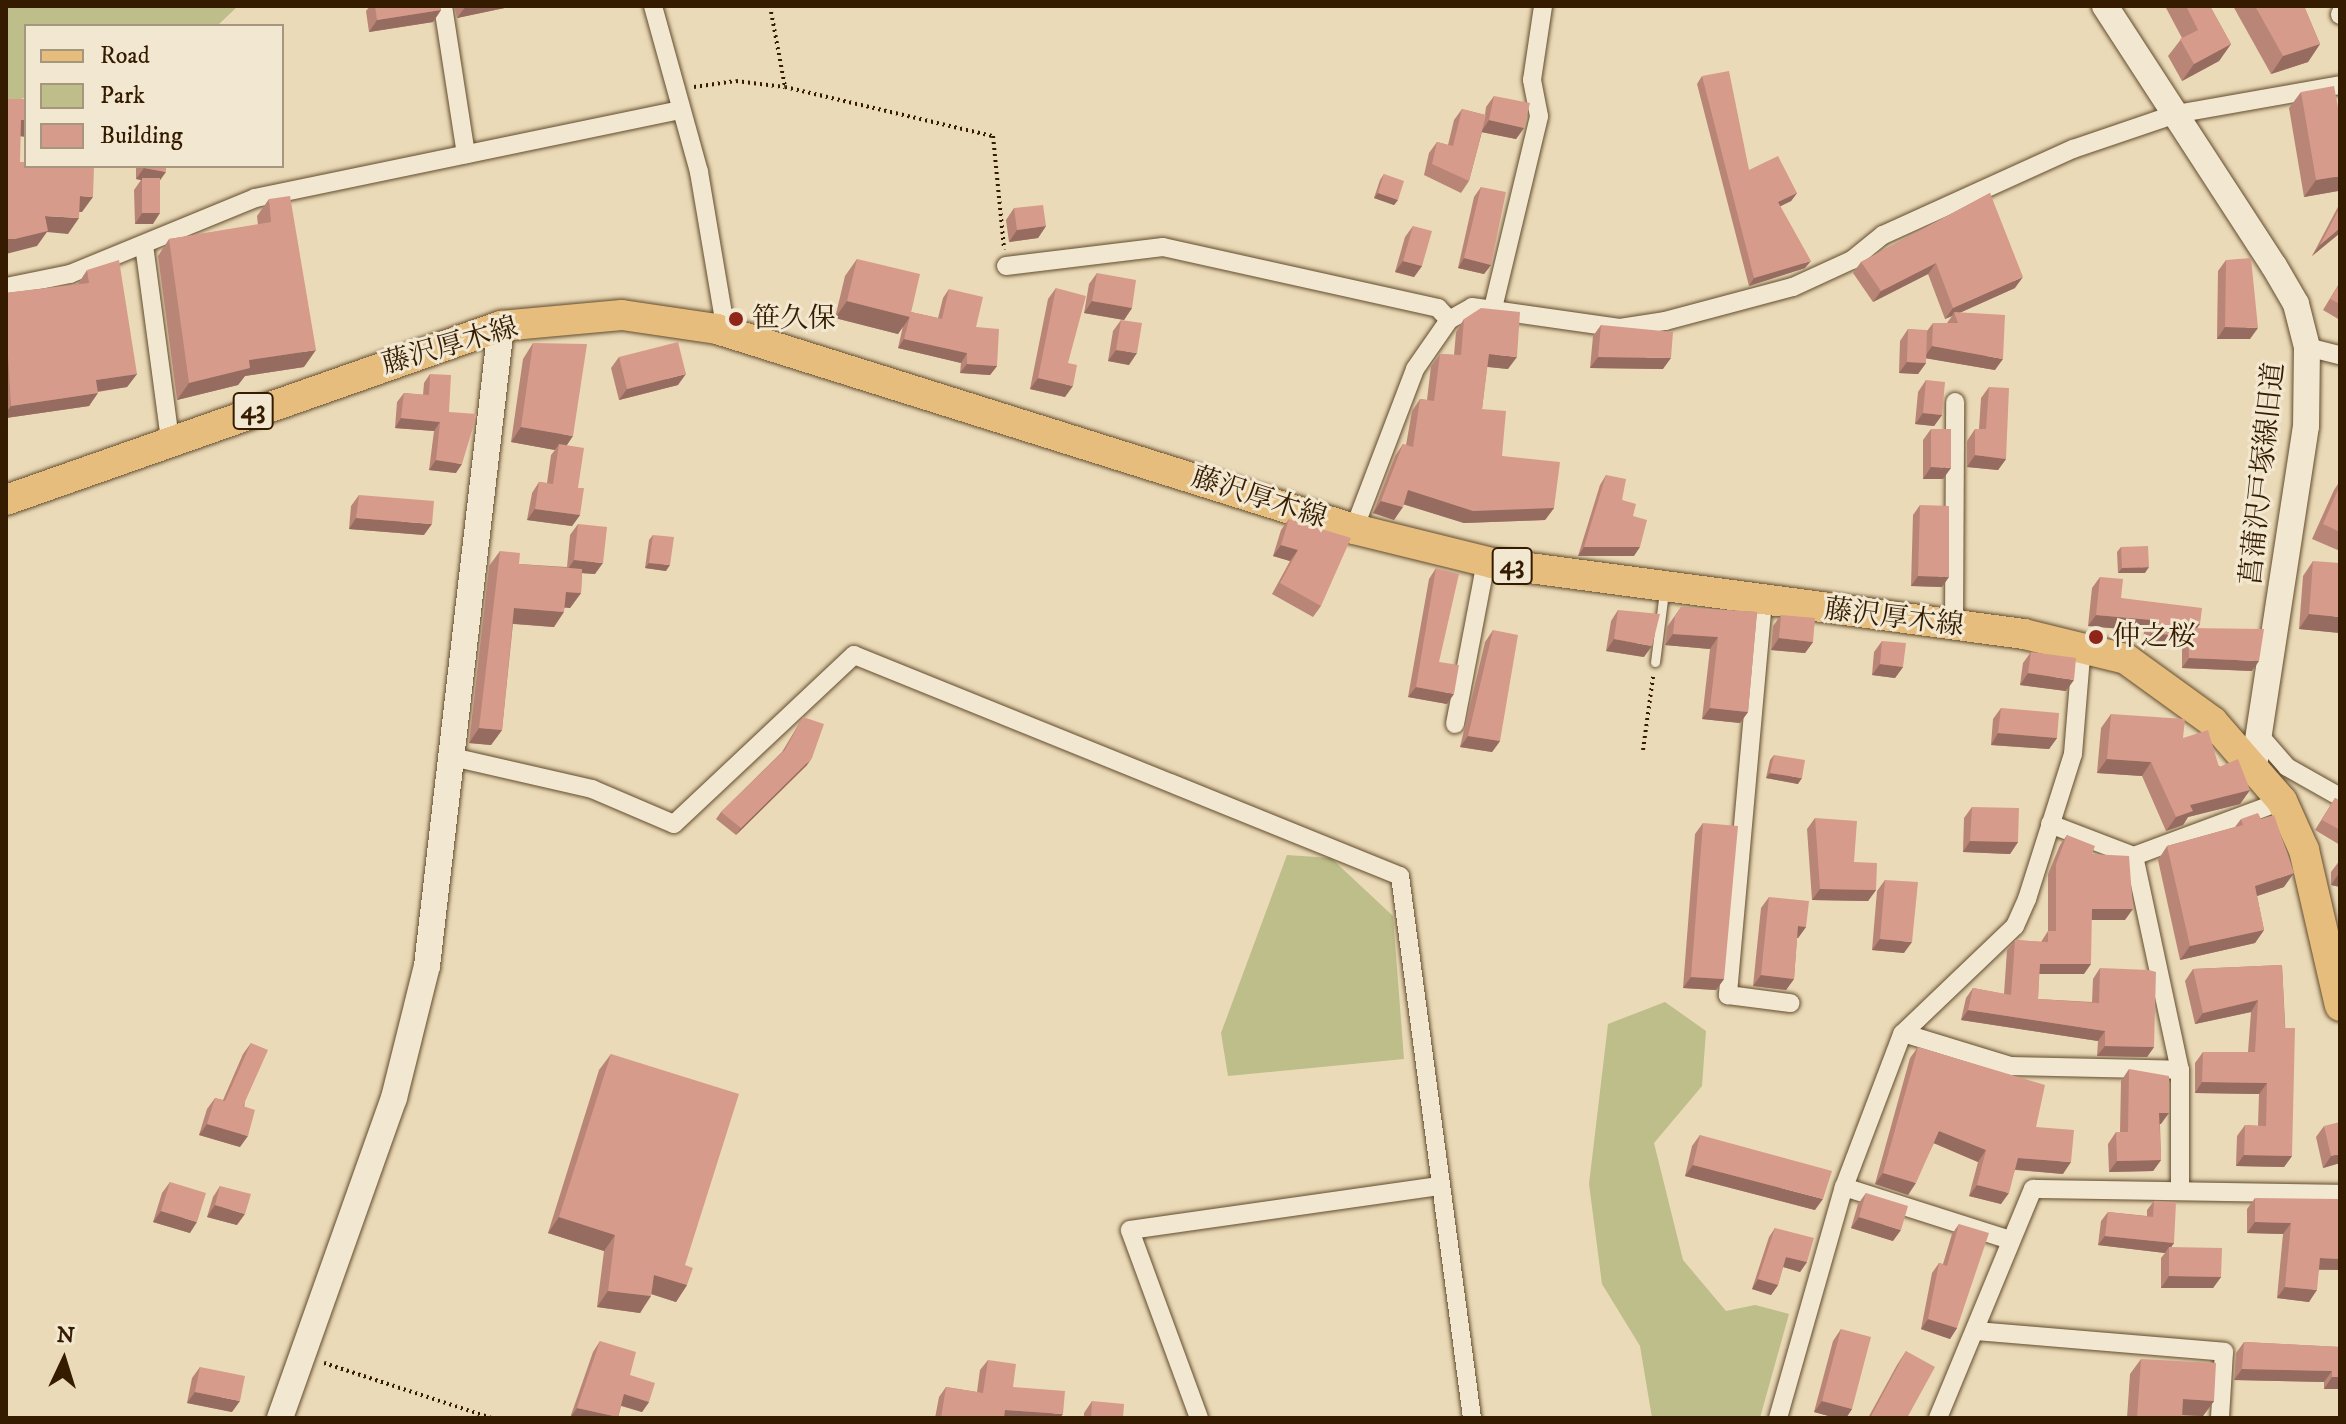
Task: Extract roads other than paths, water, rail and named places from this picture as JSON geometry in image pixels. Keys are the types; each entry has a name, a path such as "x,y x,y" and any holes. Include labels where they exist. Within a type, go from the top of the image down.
{"main road":[{"name":"藤沢厚木線","path":"6,500 501,326 622,315 726,331 1354,529 1486,561 1665,589 1954,625 2082,645 2168,684 2257,750 2304,850 2340,1006"}],"street":[{"path":"443,6 466,154"},
{"path":"653,6 679,102 726,331"},
{"path":"1494,304 1539,116 1532,80 1543,6"},
{"name":"菖蒲沢戸塚線旧道","path":"2105,6 2296,304 2307,347 2306,426 2257,750"},
{"path":"1354,529 1415,369 1449,320 1494,304 1620,328 1793,287 1925,215 2073,149 2176,114 2340,85"},
{"path":"6,287 70,274 255,198 466,154 679,102"},
{"path":"144,245 170,441"},
{"path":"1006,266 1163,247 1438,308 1449,320"},
{"path":"280,1418 415,1024 501,326"},
{"path":"2307,347 2339,351"},
{"path":"1954,625 1955,402"},
{"path":"1455,724 1486,561"},
{"path":"1763,601 1728,995 1790,1003"},
{"path":"1778,1418 1844,1187 1903,1033 2015,926 2073,754 2082,645"},
{"path":"448,756 592,789 674,824 854,655 1342,849 1400,876 1472,1418"},
{"path":"2257,750 2340,797"},
{"path":"2050,824 2134,856 2282,801"},
{"path":"2134,856 2180,1070 2180,1190"},
{"path":"1903,1033 2010,1066 2180,1070"},
{"path":"1199,1418 1130,1230 1439,1186"},
{"path":"1844,1187 2010,1240"},
{"path":"1938,1418 2033,1189 2340,1194"},
{"path":"1976,1331 2224,1352 2220,1418"}],"lane":[{"path":"1655,662 1665,589"}],"place":[{"name":"笹久保","path":"736,319"},
{"name":"仲之桜","path":"2096,637"}]}
